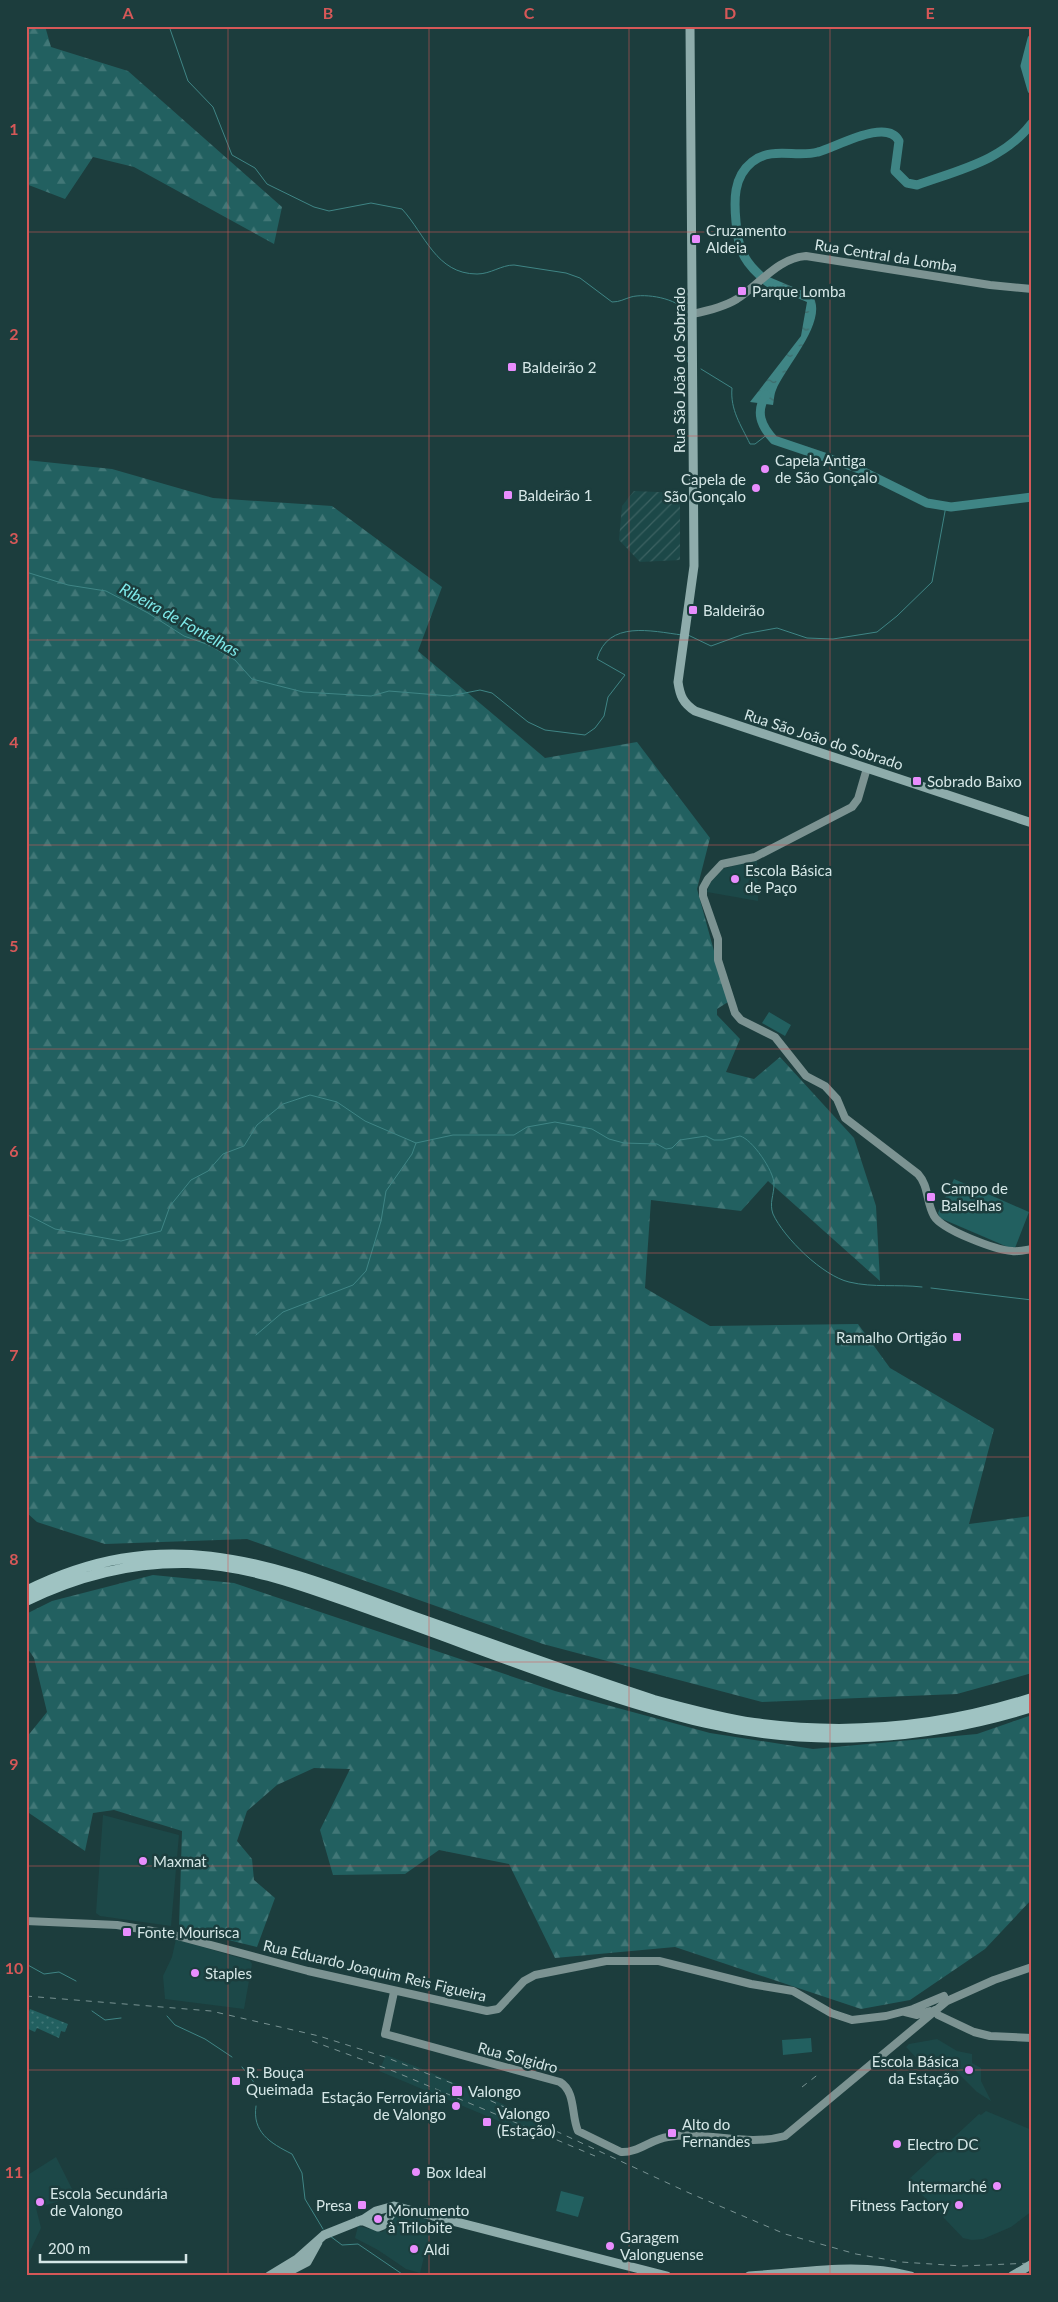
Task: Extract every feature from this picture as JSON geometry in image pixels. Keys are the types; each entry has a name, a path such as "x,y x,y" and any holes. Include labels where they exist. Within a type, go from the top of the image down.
{"highway":[{"path":"26,1591 43,1582 102,1563 160,1554 212,1556 270,1566 654,1700 710,1715 754,1723 808,1728 880,1728 941,1721 1032,1698"},
{"path":"26,1601 70,1582 126,1567 162,1563 220,1565 289,1582 649,1708 708,1723 755,1732 818,1738 902,1735 980,1722 1032,1707"}],"main road":[{"name":"Rua São João do Sobrado","path":"690,26 694,566 678,682 680,692 686,705 695,711 1032,823"},
{"path":"274,2275 297,2259 320,2238 375,2212 394,2206 667,2276"},
{"path":"358,2221 364,2221 378,2227 393,2212 409,2210"},
{"path":"371,2224 369,2219 375,2212 383,2212 386,2220"},
{"path":"274,2275 307,2262 320,2238"},
{"path":"297,2259 313,2254"},
{"path":"1016,2274 1032,2264"},
{"path":"749,2276 857,2268 890,2271 911,2276"},
{"path":"778,2276 848,2272 894,2276"}],"street":[{"name":"Rua Central da Lomba","path":"692,314 710,311 736,300 785,261 796,256 990,285 1032,289"},
{"path":"867,768 857,801 852,807 755,857 722,864 708,879 703,888 703,896 718,939 718,960 732,1007 742,1020 783,1044 806,1076 825,1086 837,1100 846,1118 918,1174 925,1182 929,1207 937,1221 990,1246 1012,1251 1032,1249"},
{"name":"Rua Eduardo Joaquim Reis Figueira","path":"26,1921 98,1923 147,1929 394,1992 492,2011 498,2008 524,1981 535,1975 606,1961 659,1961 751,1984 793,1991 831,2013 852,2020 868,2020 909,2011"},
{"path":"909,2011 1029,1967"},
{"name":"Rua Solgidro","path":"394,1992 385,2034 560,2082 567,2086 578,2131 621,2152 628,2152 662,2138 705,2135 756,2142 785,2136 881,2056"},
{"path":"881,2056 923,2014 946,1999"},
{"path":"946,1999 945,2008 947,2015"},
{"path":"932,2009 938,2015 974,2032 990,2036 1032,2038"},
{"path":"881,2056 932,2009"},
{"path":"909,2011 932,2009 947,2015 961,2026"},
{"path":"909,2011 923,2014"},
{"path":"909,2011 912,2024"}],"shaded area":[{"path":"634,491 680,493 680,560 640,562 619,540 622,506"},
{"name":"Escola Básica de Paço","path":"757,859 758,901 707,892 710,883 723,869"},
{"path":"103,1815 179,1835 171,1926 100,1916 96,1913"},
{"path":"176,1939 250,1961 252,1964 244,2009 165,1999 163,1976 172,1957"},
{"name":"Escola Básica da Estação","path":"937,2039 957,2051 972,2054 972,2063 981,2068 981,2081 991,2101 977,2092 940,2055 928,2070 906,2047 909,2044"},
{"path":"386,2055 539,2120 532,2135 379,2071"},
{"path":"986,2111 1032,2130 1032,2211 1011,2227 983,2239 972,2240 963,2238 908,2180 979,2114 981,2115"},
{"name":"Escola Secundária de Valongo","path":"56,2157 73,2191 67,2199 36,2208 41,2228 29,2253 26,2252 26,2176"},
{"path":"394,2215 406,2218 407,2215 433,2221 420,2273 406,2269 378,2250 355,2238 358,2226 382,2232 391,2226"}],"green space":[{"path":"26,26 45,26 51,47 128,71 282,207 274,244 134,167 93,157 65,199 26,184"},
{"path":"26,460 112,469 213,498 332,506 442,587 418,651 545,758 637,742 710,838 697,889 728,1002 717,1009 717,1015 740,1039 726,1072 754,1079 780,1057 854,1138 876,1206 880,1281 768,1181 741,1211 651,1200 645,1288 710,1326 858,1324 890,1368 994,1429 969,1524 1032,1516 1032,1673 957,1694 762,1702 543,1644 247,1539 105,1544 37,1522 26,1512"},
{"path":"769,1012 791,1025 785,1036 762,1023"},
{"path":"954,1179 1029,1212 1015,1248 1010,1248 940,1218 938,1213"},
{"path":"153,1575 234,1583 555,1691 710,1733 813,1749 977,1734 1032,1715 1032,1899 985,1949 910,2000 861,2009 675,1947 555,1958 509,1864 439,1850 405,1874 333,1875 320,1830 350,1769 314,1768 277,1785 247,1811 237,1841 252,1859 254,1880 275,1898 257,1947 179,1928 182,1831 114,1810 93,1813 85,1851 26,1811 26,1738 47,1712 34,1658 26,1646 26,1614 52,1601"},
{"path":"30,2009 68,2024 65,2032 61,2031 59,2038 37,2028 35,2032 26,2028 26,2018"},
{"path":"811,2038 812,2052 783,2055 782,2040"},
{"path":"561,2191 584,2197 578,2217 556,2211"}],"water":[{"path":"769,277 812,295 816,305 811,330 781,380 775,392 773,405 750,402 801,336 807,302 788,294 782,294 762,283"}],"waterway":[{"path":"169,26 188,81 213,107 232,155 255,168 267,184 314,207 329,211 371,203 402,209 441,260 463,272 482,274 514,265 566,273 580,278 612,302 637,296 652,296 676,303 686,312"},
{"path":"1032,39 1025,66 1032,90"},
{"path":"769,283 754,270 741,250 735,214 736,190 741,175 752,162 760,157 776,153 801,154 818,152 860,136 884,132 893,134 899,141 895,171 907,183 917,185 964,169 994,155 1008,147 1032,123"},
{"path":"688,357 688,362"},
{"path":"701,369 732,388 734,410 750,444 755,444 768,434"},
{"path":"766,395 761,407 761,419 774,440 854,467 927,503 951,507 1032,497"},
{"name":"Ribeira de Fontelhas","path":"688,635 711,646 744,634 777,628 807,638 833,639 877,632 897,616 932,582 946,506"},
{"name":"Ribeira de Fontelhas","path":"26,572 68,585 106,591 148,613 184,636 209,645 235,660 252,679 303,692 371,696 389,691 450,696 480,690 492,693 528,722 545,730 585,735 595,728 604,716 608,697 625,675 597,659 603,647 611,638 621,633 632,631 682,635"},
{"path":"26,1214 55,1229 121,1241 161,1231 170,1206 191,1180 208,1171 223,1154 244,1146 257,1125 283,1104 310,1095 337,1102 365,1121 416,1143 453,1135 514,1135 527,1127 555,1122 592,1129 609,1139 624,1143 657,1144 666,1149 672,1148 680,1140 706,1136 714,1140 723,1140 740,1136 745,1138 756,1149 770,1171 774,1184 773,1214 778,1224 805,1255 828,1272 849,1282 867,1285 922,1287"},
{"path":"256,1335 283,1312 353,1285 366,1271 381,1221 386,1191 412,1154 416,1143"},
{"path":"931,1288 1032,1300"},
{"path":"26,1964 44,1974 59,1972 76,1981"},
{"path":"92,2011 105,2020 121,2018"},
{"path":"167,2016 175,2025 205,2039 232,2057"},
{"path":"242,2067 253,2081 257,2093"},
{"path":"256,2106 255,2115 257,2123 264,2136 292,2154 302,2173 305,2199 323,2229"},
{"path":"330,2236 342,2245 358,2244 405,2276"}],"railway":[{"path":"26,1996 211,2011 319,2036 385,2057 459,2086 687,2192 785,2234 856,2254 901,2262 962,2266 1032,2263"},
{"path":"312,2041 393,2071 595,2156"},
{"path":"802,2087 820,2073"}],"place":[{"name":"Cruzamento Aldeia","path":"696,239"},
{"name":"Parque Lomba","path":"742,291"},
{"name":"Baldeirão 2","path":"512,367"},
{"name":"Capela Antiga de São Gonçalo","path":"765,469"},
{"name":"Capela de São Gonçalo","path":"756,488"},
{"name":"Baldeirão 1","path":"508,495"},
{"name":"Baldeirão","path":"693,610"},
{"name":"Sobrado Baixo","path":"917,781"},
{"name":"Escola Básica de Paço","path":"735,879"},
{"name":"Campo de Balselhas","path":"931,1197"},
{"name":"Ramalho Ortigão","path":"957,1337"},
{"name":"Maxmat","path":"143,1861"},
{"name":"Fonte Mourisca","path":"127,1932"},
{"name":"Staples","path":"195,1973"},
{"name":"Escola Básica da Estação","path":"969,2070"},
{"name":"R. Bouça Queimada","path":"236,2081"},
{"name":"Valongo","path":"457,2091"},
{"name":"Estação Ferroviária de Valongo","path":"456,2106"},
{"name":"Valongo (Estação)","path":"487,2122"},
{"name":"Alto do Fernandes","path":"672,2133"},
{"name":"Electro DC","path":"897,2144"},
{"name":"Box Ideal","path":"416,2172"},
{"name":"Intermarché","path":"997,2186"},
{"name":"Escola Secundária de Valongo","path":"40,2202"},
{"name":"Presa","path":"362,2205"},
{"name":"Fitness Factory","path":"959,2205"},
{"name":"Monumento à Trilobite","path":"378,2219"},
{"name":"Garagem Valonguense","path":"610,2246"},
{"name":"Aldi","path":"414,2249"}]}
